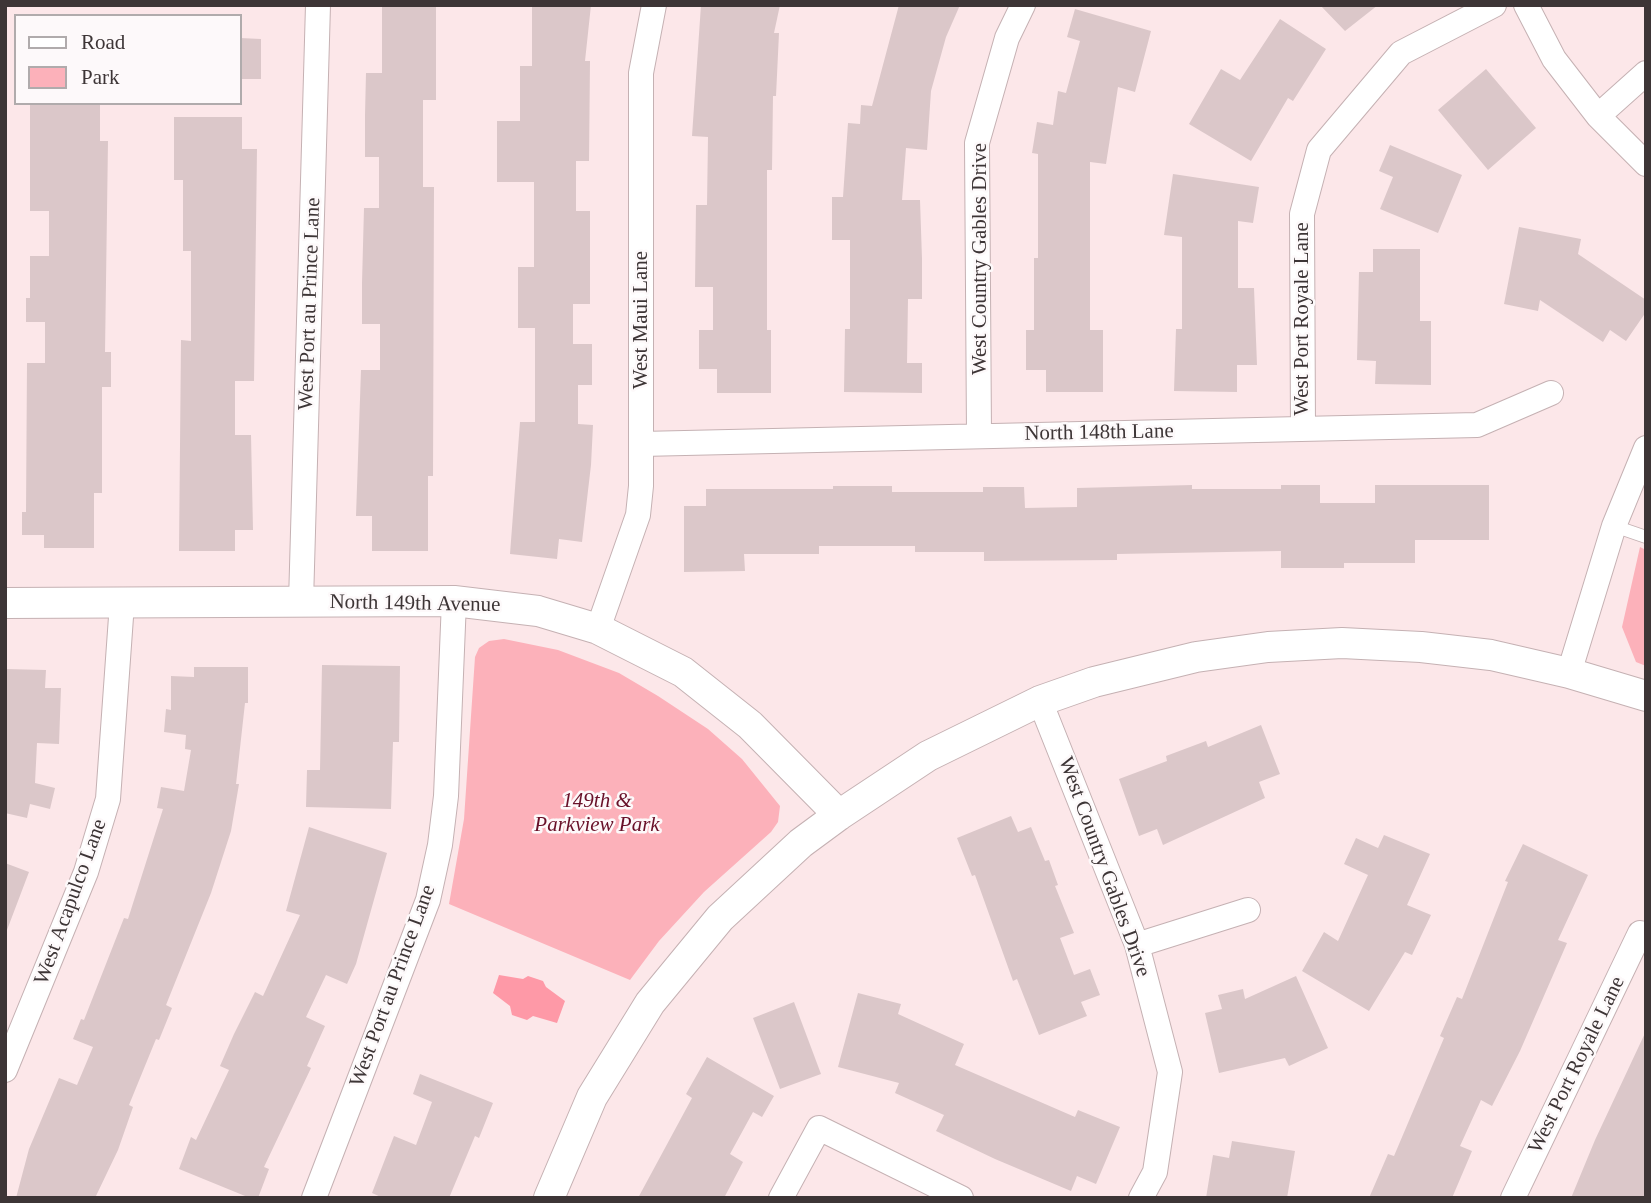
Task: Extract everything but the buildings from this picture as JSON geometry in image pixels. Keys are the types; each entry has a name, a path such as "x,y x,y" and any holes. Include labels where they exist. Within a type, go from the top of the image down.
{"street":[{"name":"West Port au Prince Lane","path":"301,602 318,5"},
{"name":"West Maui Lane","path":"598,629 638,515 641,444 641,73 654,5"},
{"name":"West Country Gables Drive","path":"979,435 977,143 1007,38 1023,5"},
{"name":"West Port Royale Lane","path":"1303,429 1301,215 1319,150 1401,53 1494,5"},
{"path":"1526,5 1554,59 1598,116 1646,164"},
{"path":"1598,116 1646,73"},
{"name":"North 148th Lane","path":"641,444 1477,425 1550,393"},
{"path":"1570,673 1614,526 1646,448"},
{"name":"West Port au Prince Lane","path":"314,1198 428,900 440,845 446,796 454,601"},
{"name":"North 149th Avenue","path":"5,603 454,601 538,611 598,629 683,672 718,697 790,763 839,815"},
{"name":"West Acapulco Lane","path":"5,1070 86,872 108,799 122,603"},
{"path":"549,1198 592,1097 650,1003 720,918 801,843 839,815 928,756 1041,701 1105,679 1172,662 1234,651 1304,645 1382,644 1491,655 1570,673 1646,696"},
{"name":"West Country Gables Drive","path":"1041,701 1137,945 1170,1072 1155,1172 1141,1198"},
{"path":"1137,945 1248,910"},
{"name":"West Port Royale Lane","path":"1513,1198 1643,934"},
{"path":"780,1198 819,1128 961,1198"}],"lane":[{"path":"1614,526 1646,537"}],"green space":[{"path":"1640,547 1646,550 1646,666 1636,662 1622,627"},
{"name":"149th & Parkview Park","path":"504,639 558,650 619,673 658,696 708,729 742,759 780,806 778,822 771,832 704,892 659,941 630,980 449,904 464,819 475,657 479,648 489,641"}],"shaded area":[{"path":"499,975 523,979 528,976 543,981 546,987 565,1001 557,1023 533,1016 527,1020 512,1015 510,1006 493,993"}]}
